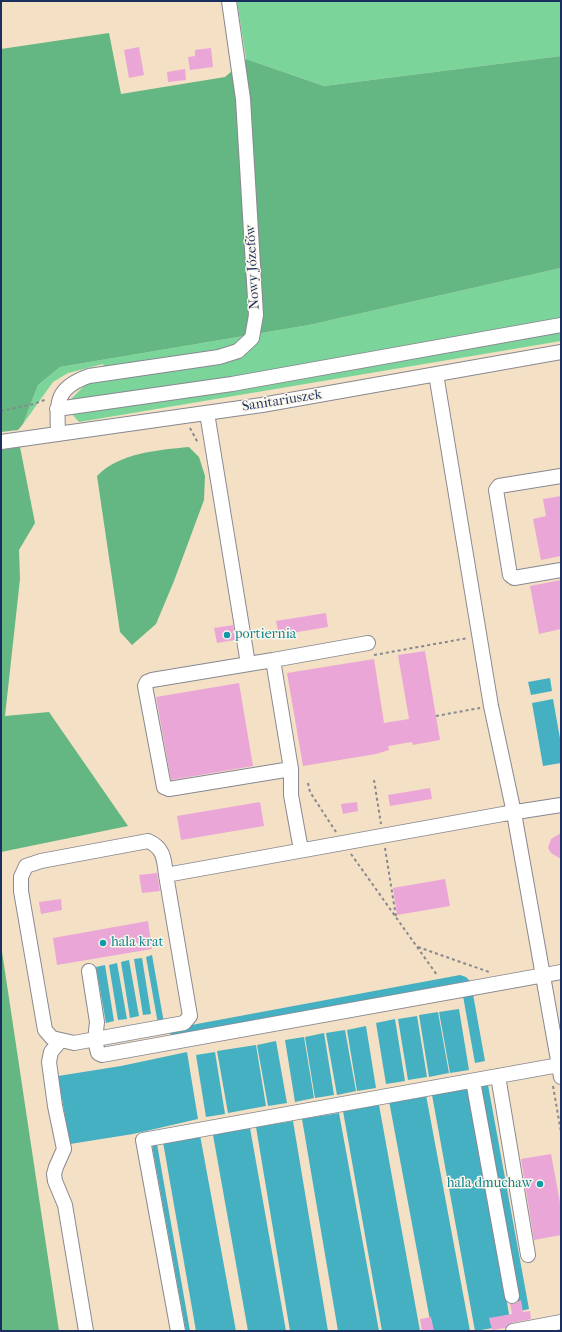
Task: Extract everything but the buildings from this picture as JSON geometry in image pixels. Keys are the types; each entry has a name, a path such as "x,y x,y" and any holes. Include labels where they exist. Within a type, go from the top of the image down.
{"street":[{"name":"Nowy Józefów","path":"61,394 73,382 89,376 219,357 238,351 252,338 256,315 243,99 229,1"},
{"path":"57,409 240,383 561,325"},
{"name":"Sanitariuszek","path":"1,442 262,405 561,352"},
{"path":"178,1331 143,1140 498,1076 560,1071 514,813 491,706 436,374"},
{"path":"58,434 57,409 61,394"},
{"path":"207,413 248,664"},
{"path":"561,476 499,486 496,490 510,575 514,578 561,570"},
{"path":"291,769 169,788 164,787 144,686 147,682 368,643"},
{"path":"273,660 291,769 291,795 301,850"},
{"path":"166,875 561,805"},
{"path":"148,841 156,845 161,851 166,875 190,1016 184,1023 94,1040 74,1043 52,1038 45,1030 21,891 20,877 26,866 41,861 148,841"},
{"path":"89,971 97,1022 94,1040 98,1053 102,1055 561,972"},
{"path":"60,1041 51,1052 49,1062 55,1106 64,1148 54,1174 55,1181 65,1205 86,1331"},
{"path":"498,1076 528,1255"},
{"path":"473,1081 512,1296"},
{"path":"512,1331 561,1322"}],"path":[{"path":"1,412 34,404 61,394"},
{"path":"368,643 373,655 480,636"},
{"path":"436,716 491,706"},
{"path":"308,783 310,792 343,843 437,975"},
{"path":"416,946 490,973"}],"green space":[{"path":"237,1 561,1 561,56 324,86 246,59"},
{"path":"109,33 121,94 225,77 246,59 324,86 561,56 561,268 309,325 60,367 38,385 23,424 18,430 1,432 1,49"},
{"path":"561,268 561,341 79,422 70,412 70,400 85,385 108,378 103,364 68,373 53,382 23,424 38,385 60,367 309,325"},
{"path":"20,447 35,523 19,550 20,579 5,716 49,712 128,826 1,852 1,450"},
{"path":"189,447 199,457 205,476 204,500 174,581 156,624 132,645 120,632 97,476 116,462 140,454 152,451"},
{"path":"1,945 59,1331 1,1331"}],"water":[{"path":"550,678 552,691 531,695 528,682"},
{"path":"553,699 561,744 561,763 543,766 532,703"},
{"path":"152,955 164,1023 158,1024 146,957"},
{"path":"142,958 151,1014 143,1015 134,959"},
{"path":"129,960 139,1016 130,1018 121,962"},
{"path":"117,963 127,1019 118,1020 109,965"},
{"path":"105,965 114,1021 106,1023 96,967"},
{"path":"460,975 466,977 470,981 172,1035 170,1034 170,1029"},
{"path":"473,994 485,1061 475,1063 463,996"},
{"path":"459,1009 469,1070 450,1073 439,1012"},
{"path":"438,1012 449,1073 429,1077 419,1015"},
{"path":"417,1016 427,1077 408,1080 398,1019"},
{"path":"395,1019 405,1081 386,1084 376,1023"},
{"path":"366,1026 376,1088 357,1091 347,1030"},
{"path":"345,1030 356,1091 337,1095 326,1033"},
{"path":"324,1033 334,1095 315,1098 305,1037"},
{"path":"304,1037 314,1098 295,1102 285,1040"},
{"path":"276,1041 287,1103 268,1106 257,1045"},
{"path":"256,1045 266,1106 228,1113 217,1051"},
{"path":"187,1052 198,1119 133,1134 70,1144 58,1076 121,1066"},
{"path":"215,1052 225,1114 206,1117 196,1055"},
{"path":"488,1085 529,1309 520,1311 479,1087"},
{"path":"469,1088 511,1325 475,1331 432,1095"},
{"path":"426,1095 470,1331 432,1331 389,1101"},
{"path":"379,1105 420,1331 382,1331 343,1111"},
{"path":"339,1113 379,1331 338,1331 302,1119"},
{"path":"293,1121 328,1331 290,1331 256,1127"},
{"path":"250,1128 286,1331 248,1331 213,1135"},
{"path":"200,1135 236,1331 196,1331 163,1142"},
{"path":"157,1144 190,1331 186,1331 152,1145"}],"place":[{"name":"portiernia","path":"227,635"},
{"name":"hala krat","path":"103,943"},
{"name":"hala dmuchaw","path":"540,1184"}]}
